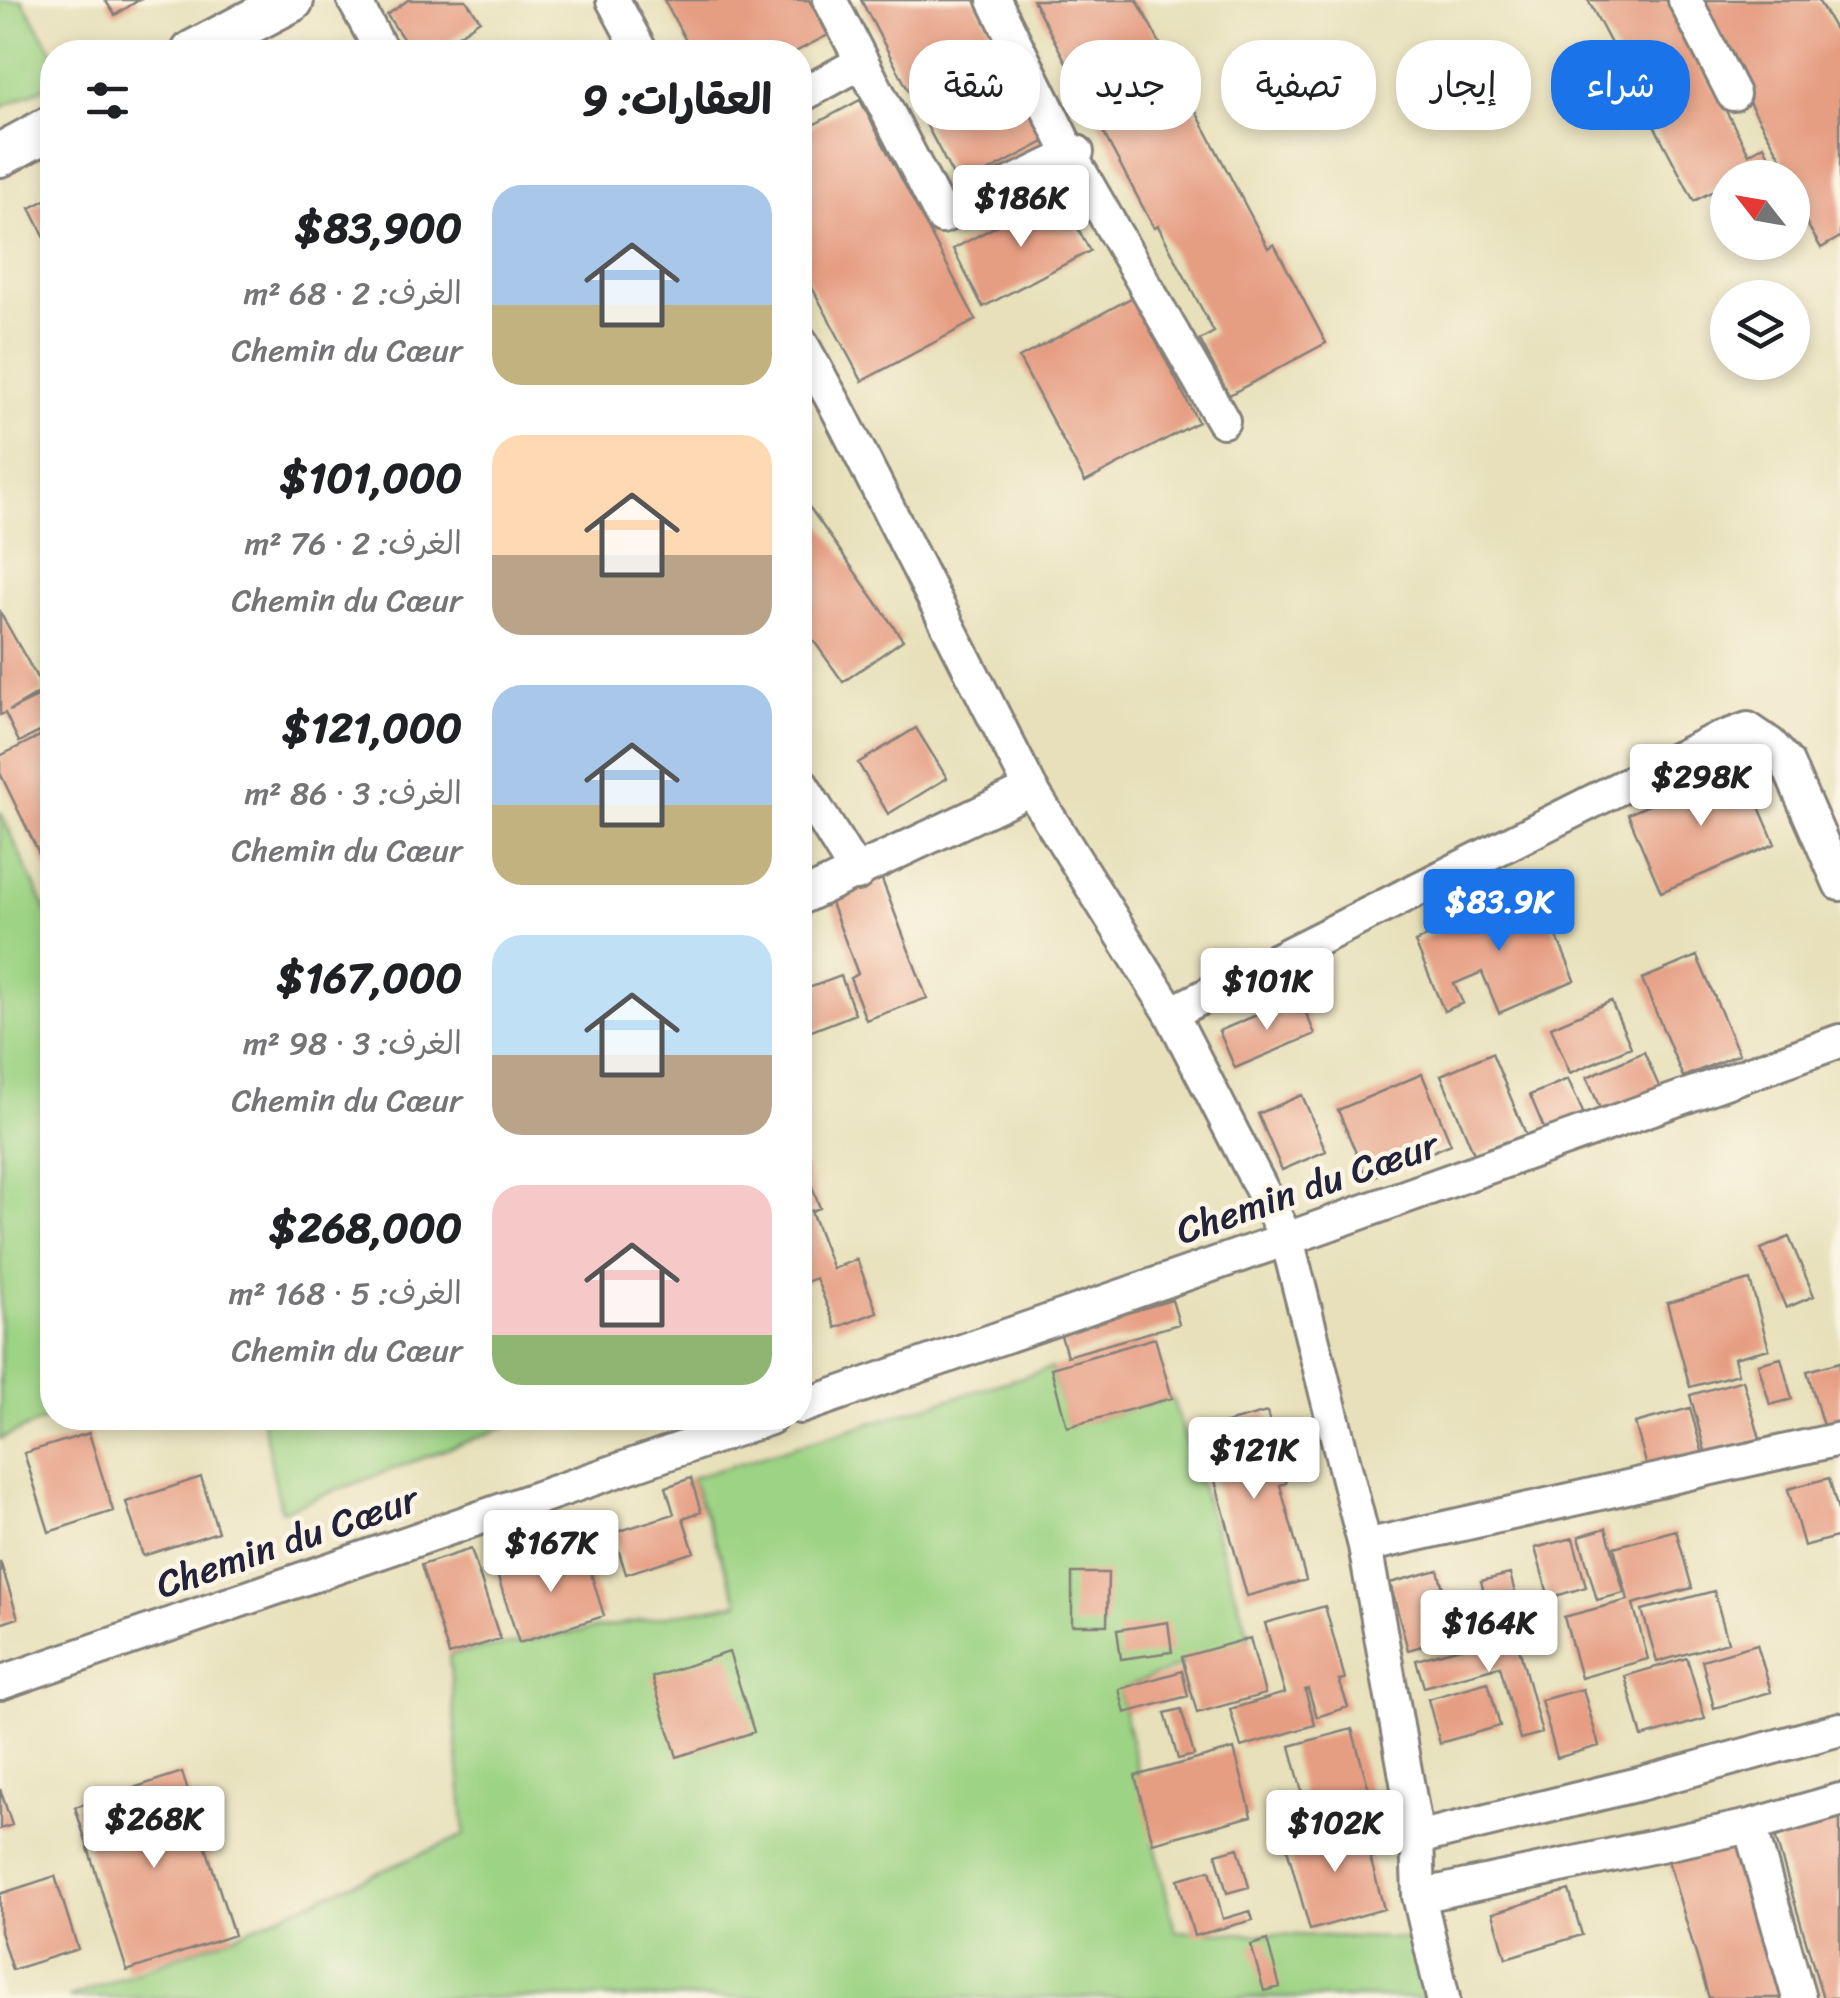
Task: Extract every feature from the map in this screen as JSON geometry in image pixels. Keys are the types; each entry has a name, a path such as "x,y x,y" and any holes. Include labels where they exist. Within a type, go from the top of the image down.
{"street":[{"path":"216,40 292,0"},
{"path":"354,0 376,40"},
{"path":"613,0 635,40"},
{"path":"830,0 942,218 1074,154"},
{"path":"994,0 1222,421"},
{"path":"1686,0 1733,94"},
{"path":"812,89 862,62"},
{"path":"0,155 40,133"},
{"path":"812,362 1032,789 1171,1014 1287,1239 1365,1546 1416,1838 1419,1896 1443,1998"},
{"path":"1171,1014 1709,743 1748,729 1787,762 1840,884"},
{"path":"812,893 1032,789"},
{"path":"812,801 857,874"},
{"name":"Chemin du Cœur","path":"812,1403 1287,1239 1840,1040"},
{"name":"Chemin du Cœur","path":"0,1684 735,1430"},
{"path":"1365,1546 1840,1439"},
{"path":"1416,1838 1639,1784 1840,1729"},
{"path":"1419,1896 1750,1826 1840,1800"},
{"path":"1750,1826 1799,1998"}],"green space":[{"path":"0,0 22,0 46,40 40,40 40,90 0,108"},
{"path":"0,811 40,897 40,1422 0,1439"},
{"path":"1051,1368 1068,1426 1172,1398 1250,1638 1119,1690 1175,1931 1414,1939 1428,1998 68,1998 234,1935 465,1835 449,1655 739,1603 691,1478"},
{"path":"264,1430 498,1430 281,1511"}],"building":[{"path":"105,0 139,0 115,15"},
{"path":"408,0 466,0 480,20 451,40 404,40 387,15"},
{"path":"664,0 809,0 828,35 812,43 812,40 686,40"},
{"path":"861,0 975,0 996,40 909,40 909,92"},
{"path":"1033,0 1137,0 1158,40 1060,40 1060,51"},
{"path":"1588,0 1667,0 1688,40 1609,40"},
{"path":"1699,0 1818,0 1840,38 1840,237 1821,248 1810,229 1810,160 1780,160 1692,4"},
{"path":"1690,43 1749,154 1764,145 1771,160 1710,160 1710,193 1694,201 1657,130 1690,130"},
{"path":"860,100 976,320 862,381 812,287 812,126"},
{"path":"1201,121 1268,248 1274,244 1326,343 1229,395 1200,340 1214,332 1158,226 1154,228 1102,130 1201,130"},
{"path":"1040,125 1048,140 959,187 929,130 1040,130"},
{"path":"1059,193 1090,251 983,307 953,249"},
{"path":"40,203 40,228 30,208"},
{"path":"1133,297 1198,422 1085,482 1019,358"},
{"path":"812,511 903,640 843,682 812,638"},
{"path":"0,612 40,683 40,692 9,711 40,696 40,732 19,742 5,713 0,715"},
{"path":"916,728 947,778 888,814 858,763"},
{"path":"40,736 40,855 0,773 0,756"},
{"path":"1741,765 1775,844 1661,892 1628,814"},
{"path":"881,877 927,998 866,1020 850,978 858,974 829,898"},
{"path":"1537,889 1575,980 1499,1013 1482,972 1454,984 1463,1003 1444,1011 1415,942"},
{"path":"1697,956 1739,1054 1683,1077 1642,979"},
{"path":"841,976 855,1014 812,1031 812,987"},
{"path":"1299,997 1315,1034 1235,1068 1219,1031"},
{"path":"1611,1001 1631,1047 1570,1073 1551,1027"},
{"path":"1644,1052 1661,1091 1603,1116 1587,1077"},
{"path":"1492,1053 1526,1134 1475,1156 1441,1075"},
{"path":"1422,1074 1451,1144 1367,1179 1338,1110"},
{"path":"1568,1079 1585,1117 1546,1133 1530,1095"},
{"path":"1302,1095 1326,1151 1282,1170 1258,1114"},
{"path":"812,1186 820,1208 812,1211"},
{"path":"812,1214 833,1269 857,1259 877,1312 836,1328 816,1278 812,1280"},
{"path":"1789,1237 1814,1296 1786,1308 1761,1249"},
{"path":"1750,1280 1769,1349 1734,1358 1738,1374 1690,1387 1667,1303"},
{"path":"1172,1300 1179,1324 1067,1356 1060,1332"},
{"path":"1155,1338 1172,1398 1067,1427 1051,1368"},
{"path":"1781,1358 1792,1399 1770,1405 1758,1364"},
{"path":"1840,1362 1840,1421 1823,1426 1807,1371"},
{"path":"1743,1380 1760,1439 1706,1454 1690,1395"},
{"path":"1690,1408 1704,1458 1649,1474 1635,1423"},
{"path":"1267,1412 1286,1483 1280,1485 1306,1580 1247,1596 1201,1430"},
{"path":"89,1433 113,1511 49,1532 24,1453"},
{"path":"201,1477 218,1532 143,1556 126,1502"},
{"path":"691,1478 701,1512 683,1518 694,1552 626,1574 613,1533 674,1514 666,1487"},
{"path":"1829,1478 1840,1518 1840,1536 1804,1546 1788,1489"},
{"path":"1606,1528 1624,1593 1597,1600 1579,1536"},
{"path":"1676,1530 1692,1588 1633,1604 1648,1659 1581,1678 1564,1617 1628,1600 1614,1547"},
{"path":"1573,1538 1586,1587 1549,1598 1535,1548"},
{"path":"583,1547 604,1616 519,1643 497,1574"},
{"path":"471,1549 500,1639 449,1655 421,1565"},
{"path":"0,1561 18,1618 0,1624"},
{"path":"1438,1570 1456,1636 1408,1650 1390,1583"},
{"path":"1072,1573 1108,1573 1107,1625 1072,1625"},
{"path":"1510,1574 1519,1608 1490,1616 1481,1581"},
{"path":"1714,1591 1728,1642 1657,1662 1642,1610"},
{"path":"1325,1606 1345,1679 1339,1680 1348,1707 1317,1717 1308,1689 1305,1690 1315,1725 1241,1747 1230,1709 1285,1693 1265,1623"},
{"path":"1168,1622 1172,1652 1121,1659 1117,1630"},
{"path":"1515,1633 1542,1733 1520,1739 1500,1666 1424,1687 1416,1660"},
{"path":"1250,1638 1265,1694 1197,1713 1182,1657"},
{"path":"1757,1644 1771,1692 1714,1708 1702,1660"},
{"path":"729,1652 754,1732 677,1757 652,1677"},
{"path":"1687,1658 1705,1719 1642,1737 1625,1676"},
{"path":"1182,1671 1188,1696 1125,1713 1119,1689"},
{"path":"1488,1682 1500,1726 1440,1743 1428,1699"},
{"path":"1583,1689 1599,1746 1557,1758 1541,1700"},
{"path":"1181,1709 1194,1755 1178,1759 1165,1713"},
{"path":"1352,1729 1371,1797 1308,1815 1290,1746"},
{"path":"1234,1749 1252,1816 1153,1843 1135,1776"},
{"path":"182,1772 234,1935 127,1971 75,1807"},
{"path":"0,1789 12,1825 0,1829"},
{"path":"1840,1816 1840,1998 1823,1998 1775,1836"},
{"path":"1360,1820 1384,1909 1310,1930 1285,1841"},
{"path":"1735,1836 1784,1998 1709,1998 1667,1857"},
{"path":"1238,1848 1249,1887 1227,1893 1216,1854"},
{"path":"1210,1870 1223,1919 1250,1911 1253,1920 1194,1936 1178,1879"},
{"path":"55,1876 78,1949 12,1970 0,1932 0,1894"},
{"path":"1569,1890 1582,1935 1506,1958 1493,1913"},
{"path":"1267,1940 1280,1987 1264,1991 1251,1945"}]}
